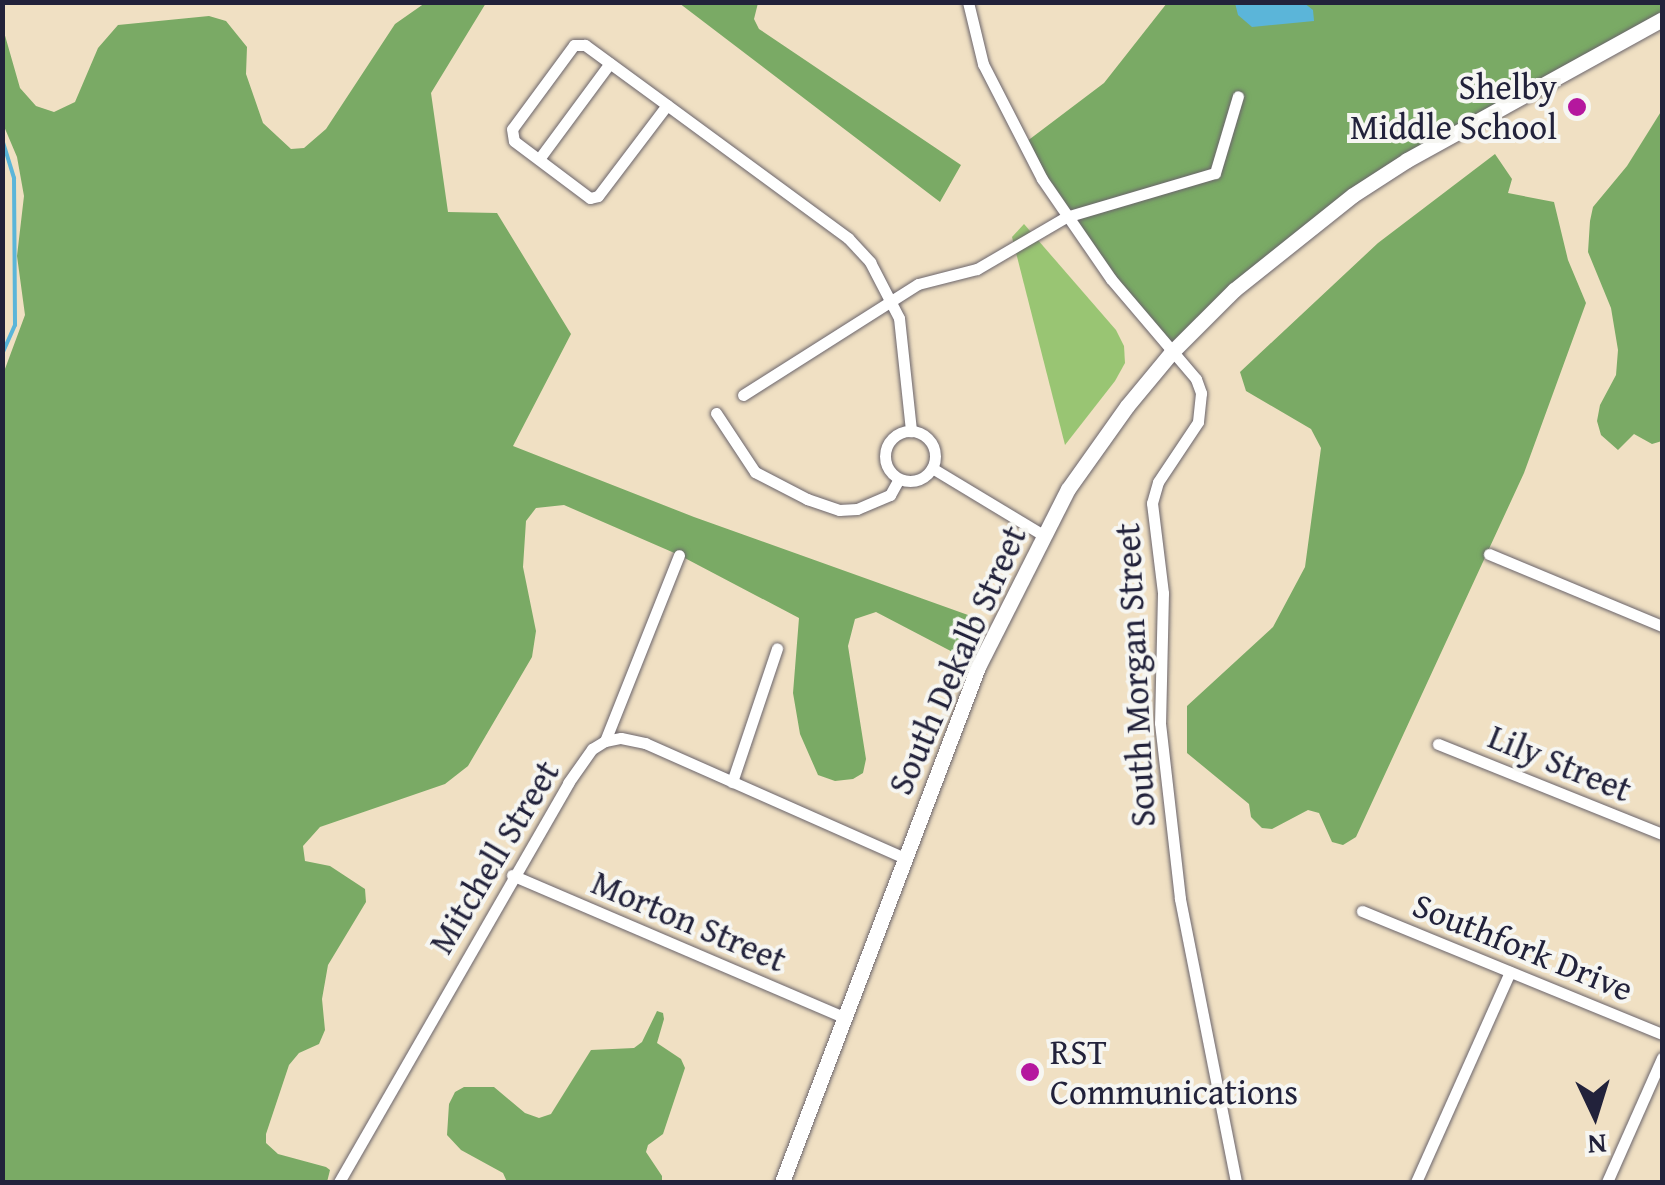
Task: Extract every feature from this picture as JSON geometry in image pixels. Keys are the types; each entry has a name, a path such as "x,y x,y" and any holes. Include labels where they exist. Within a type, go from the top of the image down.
{"main road":[{"name":"South Dekalb Street","path":"782,1182 978,667 1043,535 1096,448 1171,353 1279,250 1407,160 1662,19"}],"street":[{"name":"South Morgan Street","path":"968,2 993,88 1066,216 1171,353 1196,379 1202,409 1198,422 1158,482 1152,503 1163,593 1164,771 1184,922 1236,1182"},
{"path":"666,106 598,196 590,198 514,141 512,129 574,45 585,45 610,63 848,238 892,300 899,318 911,431"},
{"path":"538,160 610,63"},
{"path":"743,395 918,284 977,268 1066,216 1215,173 1238,96"},
{"path":"716,413 755,472 838,510 858,509 890,495 899,479"},
{"path":"911,431 922,434 934,446 932,468 916,480 899,479 887,467 885,452 892,438 911,431"},
{"path":"932,468 1043,535"},
{"path":"1490,554 1662,626"},
{"name":"Mitchell Street","path":"340,1182 512,875 581,764 605,741 679,555"},
{"path":"732,782 777,648"},
{"path":"605,741 621,738 645,743 905,858"},
{"name":"Lily Street","path":"1438,744 1662,834"},
{"name":"Morton Street","path":"512,875 844,1017"},
{"name":"Southfork Drive","path":"1362,910 1662,1034"},
{"path":"1416,1182 1510,972"},
{"path":"1607,1182 1662,1058"}],"green space":[{"path":"425,3 486,3 431,93 448,212 497,213 571,334 513,446 694,517 982,620 966,659 876,612 855,619 848,646 866,759 863,773 853,779 835,781 818,775 800,734 793,693 799,618 679,555 564,505 536,508 526,521 523,567 536,631 532,657 468,766 445,784 320,827 303,846 305,861 330,866 365,889 366,902 328,965 322,999 325,1030 319,1044 299,1053 289,1065 266,1134 266,1143 278,1154 330,1170 327,1182 3,1182 2,377 25,315 17,256 24,196 17,157 3,124 2,25 20,88 36,106 54,112 75,102 98,48 118,25 209,16 226,21 247,47 246,74 263,123 291,149 304,148 326,129 395,24"},
{"path":"679,3 758,3 754,19 759,29 961,165 940,202"},
{"path":"1167,3 1662,3 1662,19 1353,196 1171,353 1022,145 1104,83"},
{"path":"1662,110 1662,441 1652,444 1634,434 1618,450 1601,435 1597,421 1600,405 1616,375 1618,350 1611,308 1588,252 1590,221 1593,207 1627,166"},
{"path":"1495,154 1512,179 1508,193 1554,202 1568,260 1586,303 1524,473 1356,837 1343,845 1332,842 1319,813 1308,810 1272,829 1262,828 1251,817 1249,804 1187,753 1187,706 1273,627 1305,567 1321,448 1311,429 1246,391 1240,372 1378,243"},
{"path":"1024,224 1116,330 1124,346 1125,363 1115,381 1065,445 1012,237"},
{"path":"657,1011 663,1013 664,1019 657,1043 681,1059 685,1068 663,1134 648,1145 646,1152 662,1182 507,1182 503,1173 461,1150 447,1135 449,1104 455,1092 464,1087 494,1087 525,1113 539,1118 551,1114 591,1050 634,1048 642,1042"}],"water":[{"path":"1235,3 1304,3 1313,10 1314,21 1252,27 1238,15"}],"waterway":[{"path":"2,139 14,178 15,325 2,354"}],"place":[{"name":"Shelby Middle School","path":"1577,107"},
{"name":"RST Communications","path":"1030,1072"}]}
